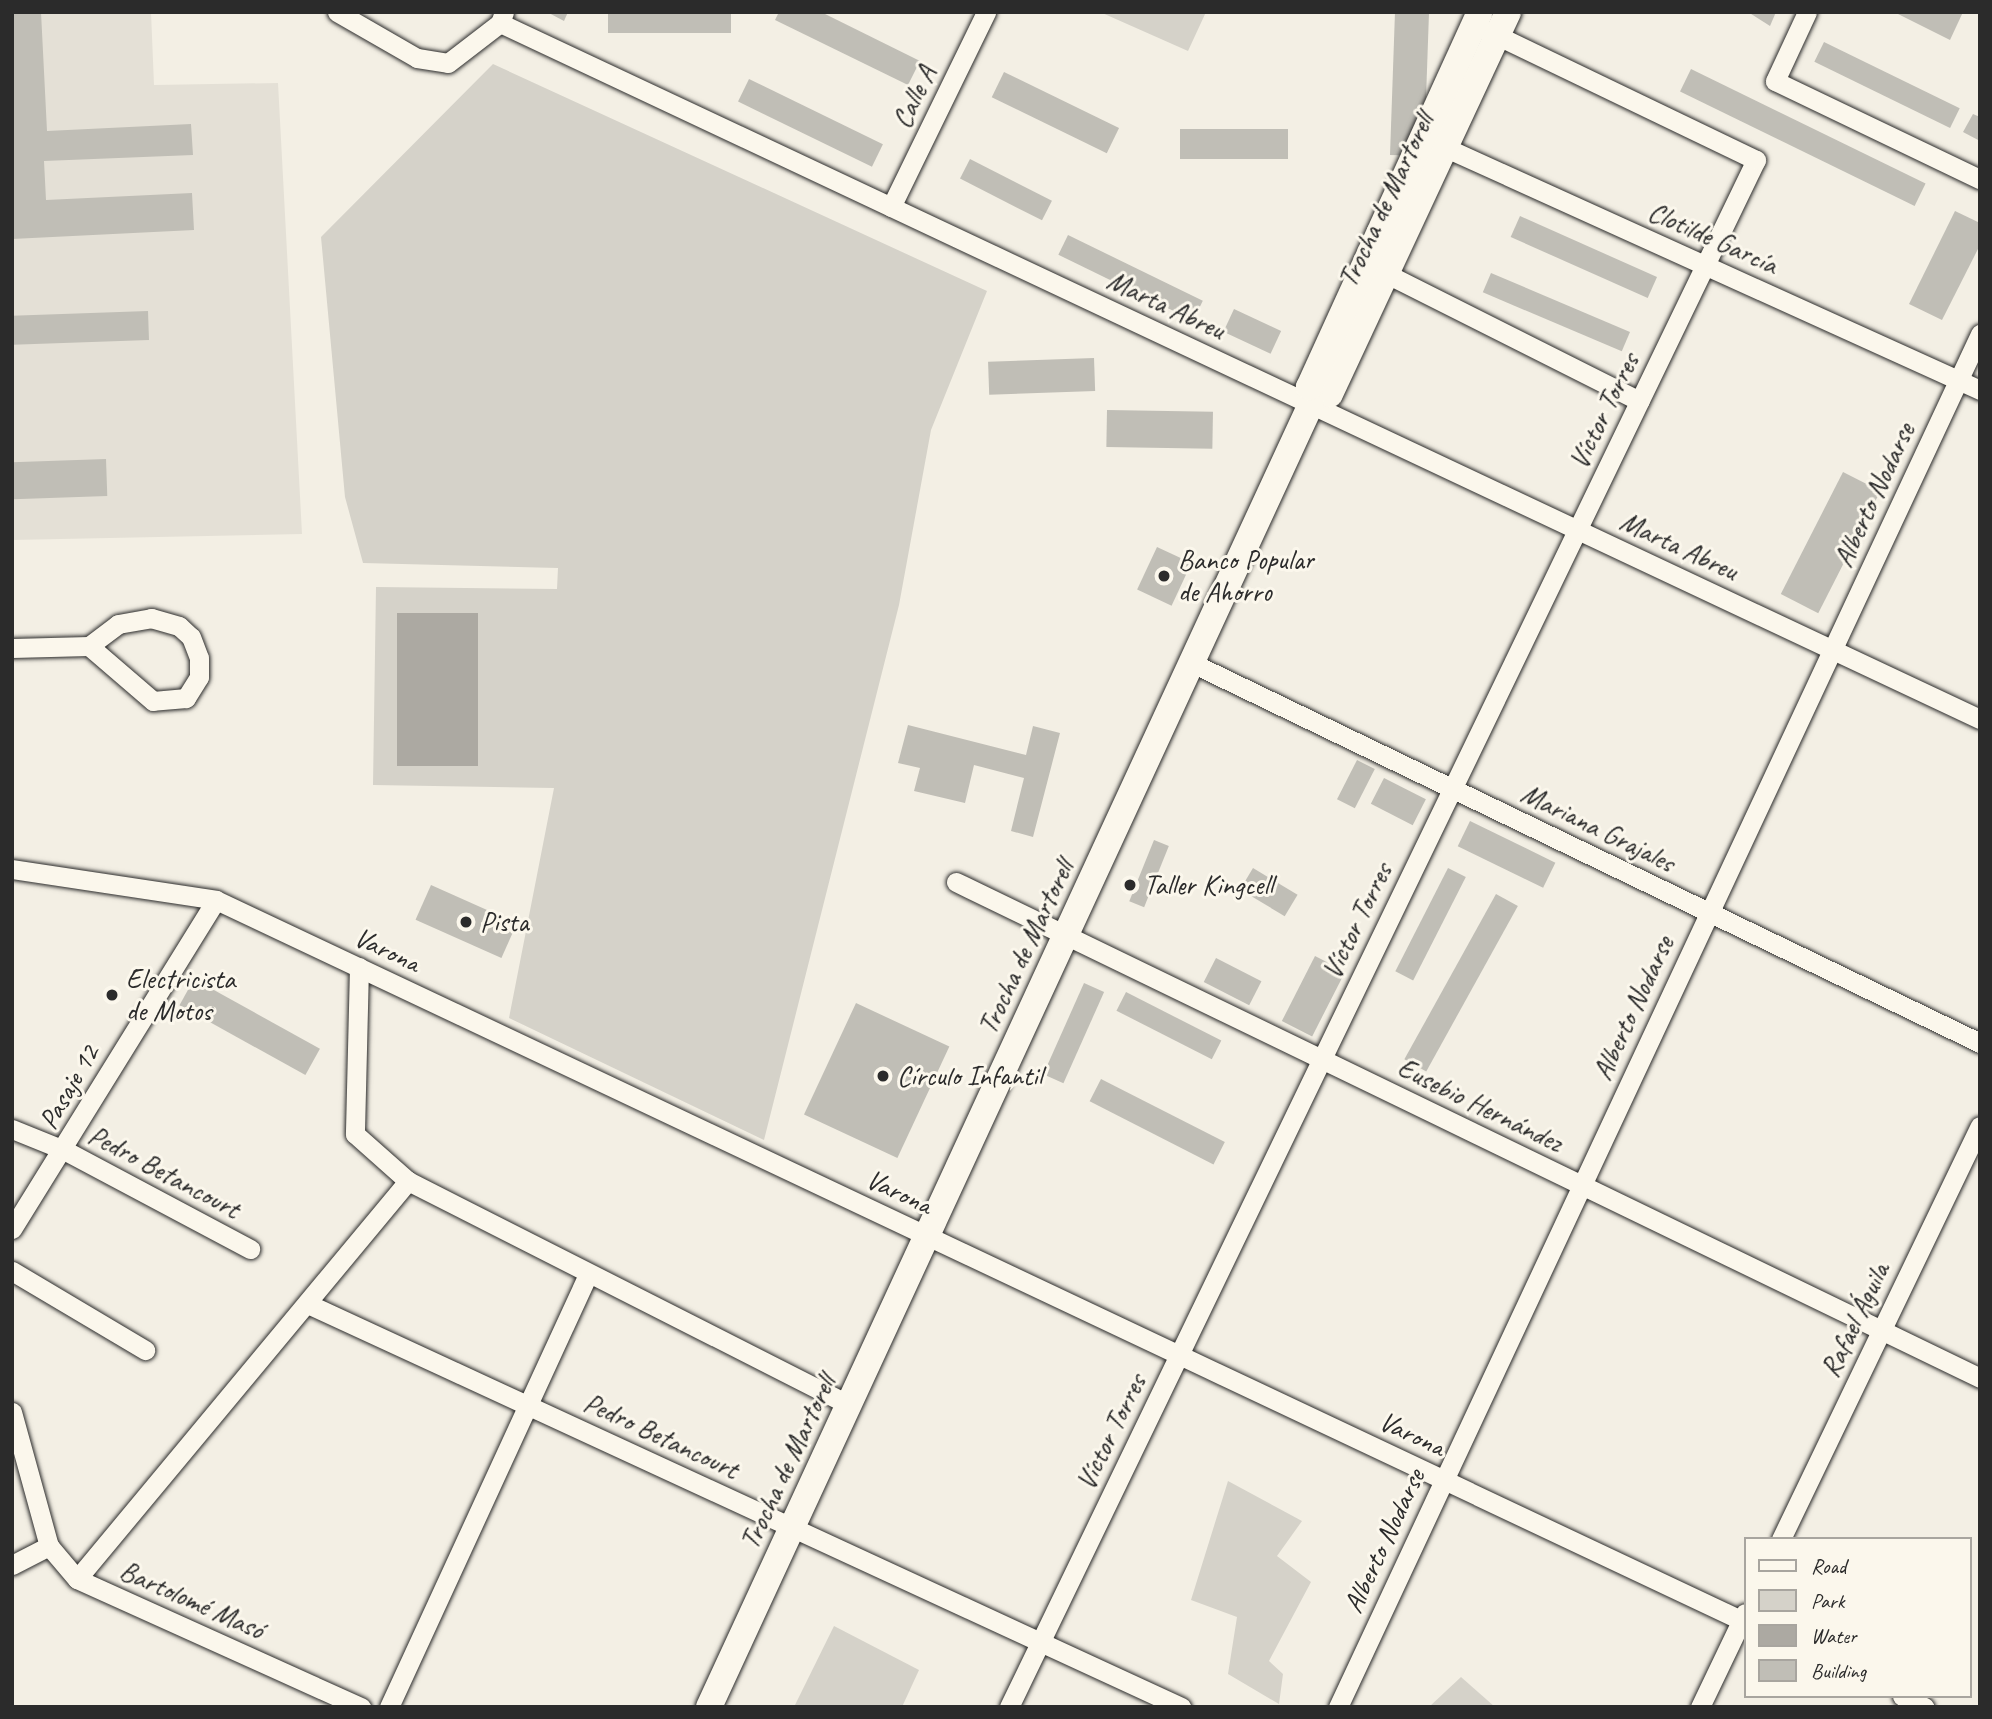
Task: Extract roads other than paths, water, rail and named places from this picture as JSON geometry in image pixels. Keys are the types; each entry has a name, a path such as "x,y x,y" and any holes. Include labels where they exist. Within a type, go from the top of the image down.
{"street":[{"name":"Marta Abreu","path":"337,12 417,58 448,63 502,18 891,207 1980,719"},
{"name":"Calle A","path":"891,207 986,12"},
{"path":"1807,12 1775,81 1980,179"},
{"name":"Trocha de Martorell","path":"709,1707 1311,404 1330,394 1375,269 1490,21"},
{"name":"Víctor Torres","path":"1009,1707 1756,160 1490,21"},
{"name":"Clotilde García","path":"1434,143 1980,390"},
{"path":"1375,269 1639,401"},
{"name":"Alberto Nodarse","path":"1338,1707 1980,334"},
{"path":"12,648 89,646 118,624 151,618 179,626 191,637 199,658 199,677 186,698 153,701 89,646"},
{"name":"Mariana Grajales","path":"1192,663 1980,1042"},
{"name":"Varona","path":"12,869 216,900 1744,1619"},
{"name":"Eusebio Hernández","path":"956,882 1980,1378"},
{"name":"Pasaje 12","path":"12,1230 65,1150 216,900"},
{"path":"359,967 355,1134 408,1181 588,1275 849,1405"},
{"name":"Rafael Águila","path":"1782,1537 1980,1126"},
{"name":"Pedro Betancourt","path":"12,1129 65,1150 250,1249"},
{"path":"77,1579 408,1181"},
{"path":"12,1271 145,1350"},
{"path":"389,1707 588,1275"},
{"name":"Pedro Betancourt","path":"308,1304 1181,1707"},
{"path":"12,1412 49,1546 12,1565"},
{"name":"Bartolomé Masó","path":"49,1546 77,1579 361,1707"},
{"path":"1700,1707 1744,1619"},
{"path":"1906,1698 1925,1707"}],"water":[{"path":"397,613 478,613 478,766 397,766"}],"place":[{"name":"Banco Popular de Ahorro","path":"1164,576"},
{"name":"Taller Kingcell","path":"1130,885"},
{"name":"Pista","path":"466,922"},
{"name":"Electricista de Motos","path":"112,995"},
{"name":"Círculo Infantil","path":"883,1076"}]}
